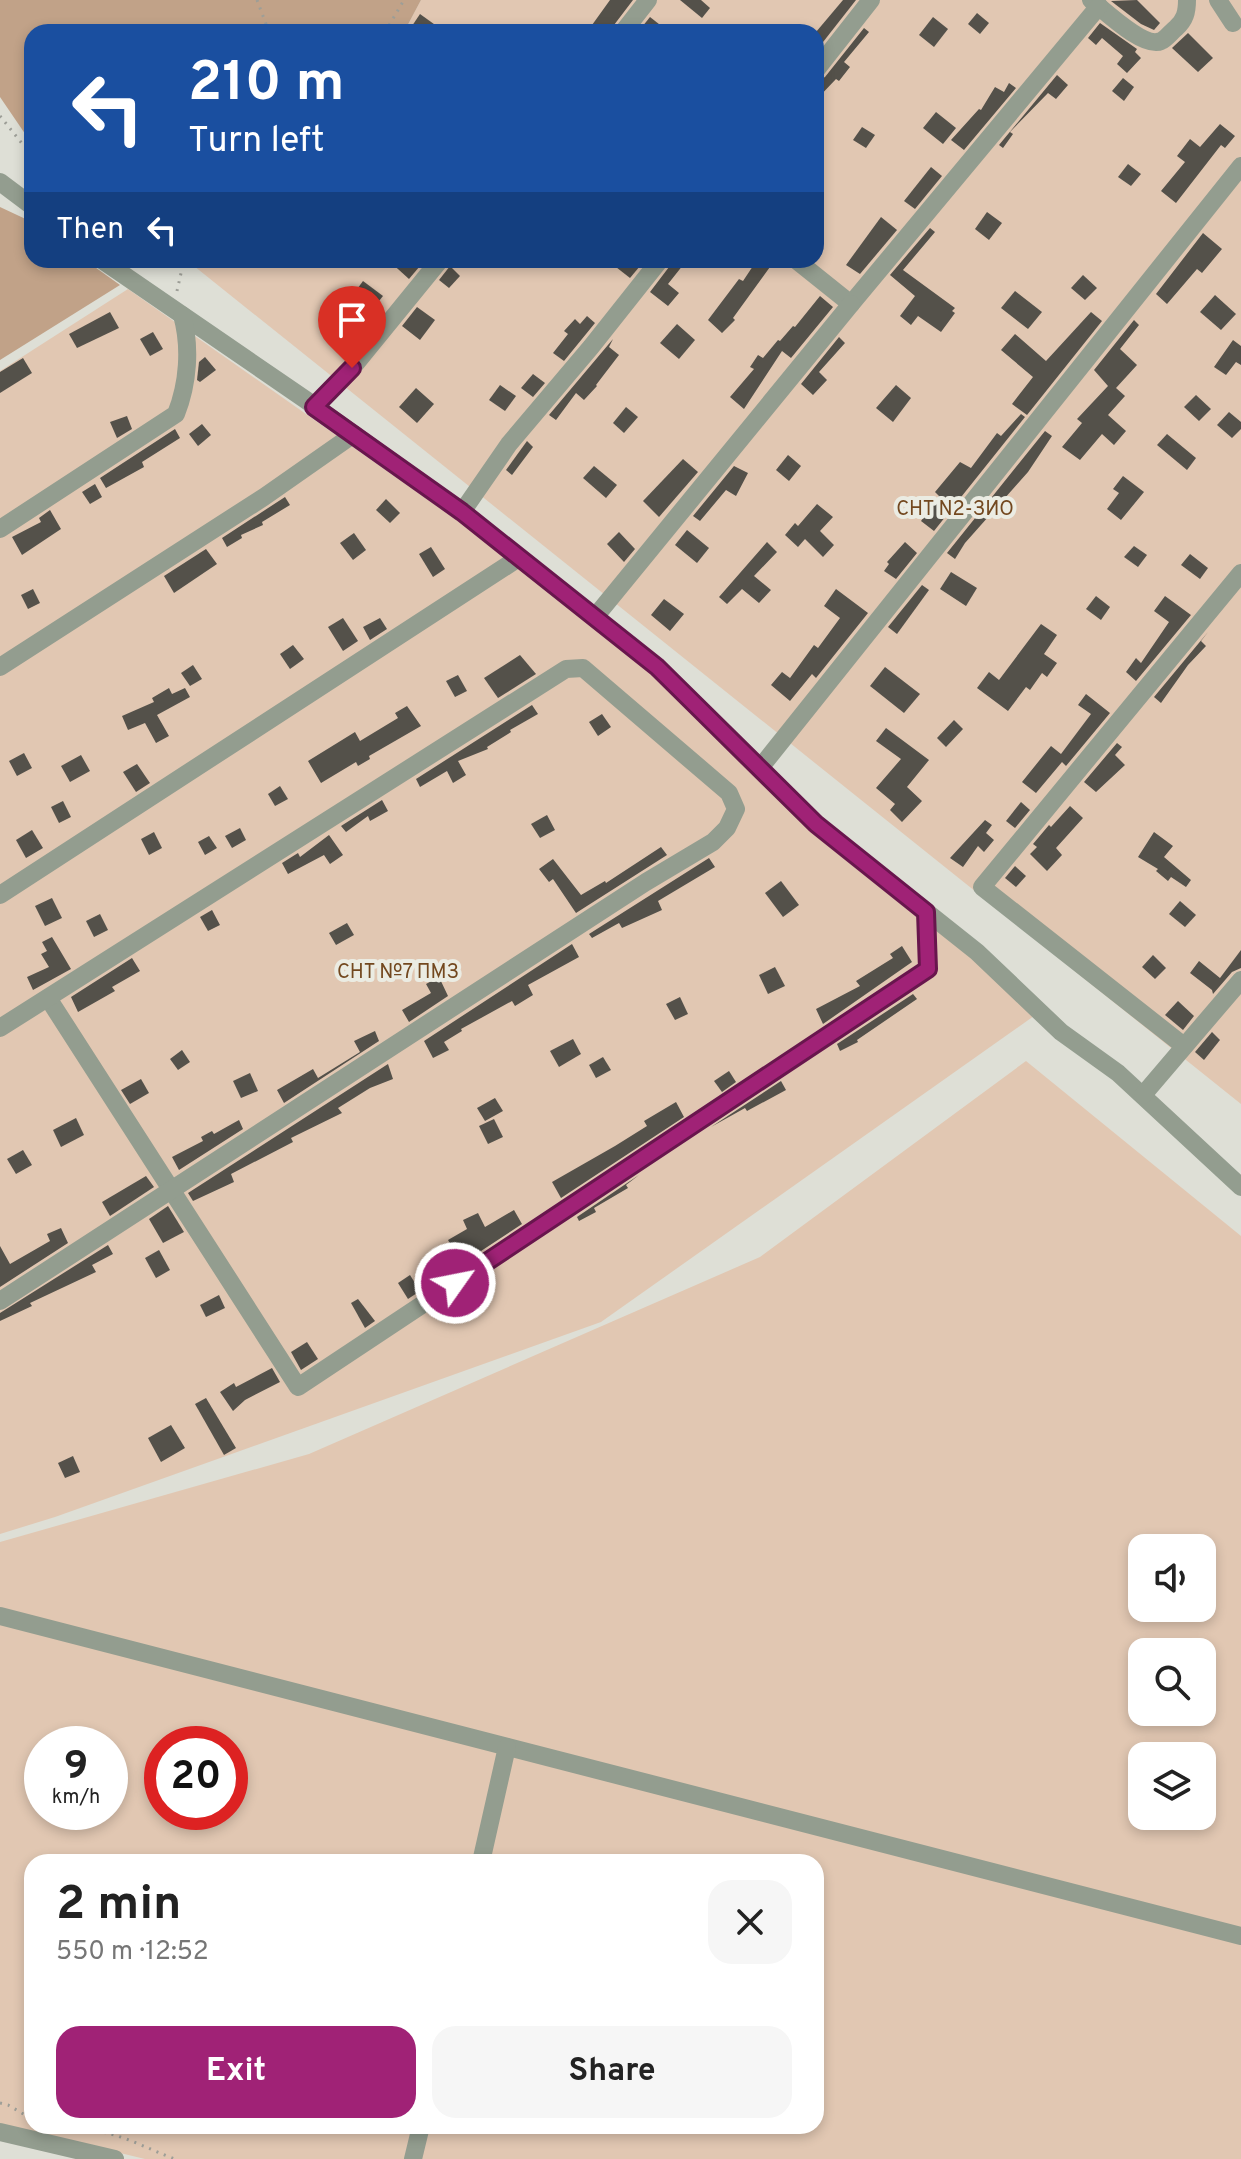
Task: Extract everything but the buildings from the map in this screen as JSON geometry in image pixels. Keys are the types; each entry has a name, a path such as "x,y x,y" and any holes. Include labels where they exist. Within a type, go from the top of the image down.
{"street":[{"path":"629,24 648,0"},
{"path":"824,60 871,0"},
{"path":"595,617 1095,3 1150,43 1161,41 1182,22 1187,0"},
{"path":"1218,0 1233,23"},
{"path":"760,768 1241,166"},
{"path":"0,182 24,200"},
{"path":"113,268 462,512 657,667 816,824 977,952 1061,1032 1118,1073 1241,1187"},
{"path":"314,407 352,368 433,268"},
{"path":"462,512 509,444 654,268"},
{"path":"806,268 851,304"},
{"path":"0,529 176,414 185,391 182,315"},
{"path":"0,667 264,497 354,434"},
{"path":"0,895 514,561"},
{"path":"1184,1046 982,887 1241,573"},
{"path":"0,1028 566,669 583,668 729,793 736,809 727,828 713,842 646,882 0,1301"},
{"path":"48,998 298,1387 928,969 926,912"},
{"path":"1143,1095 1241,980"},
{"path":"0,1616 1241,1936"},
{"path":"483,1854 507,1747"},
{"path":"0,2132 115,2159"},
{"path":"413,2159 419,2134"}],"path":[{"path":"257,0 266,24"},
{"path":"390,24 404,0"},
{"path":"0,116 24,146"},
{"path":"165,304 178,291 182,268"},
{"path":"0,2103 24,2114"}],"green space":[{"name":"СНТ N2-ЗИО","path":"421,0 1241,0 1241,1104 196,268 824,268 824,24 408,24"},
{"name":"СНТ №7 ПМЗ","path":"128,289 595,617 1041,1011 601,1322 0,1534 0,371"},
{"path":"1026,1061 1241,1236 1241,2159 145,2159 41,2134 824,2134 824,1854 24,1854 24,2130 0,2124 0,1542 309,1454 760,1257"}],"shaded area":[{"path":"0,0 421,0 408,24 24,24 24,132 0,97"},
{"path":"0,207 24,218 24,268 96,268 120,285 0,360"}],"route":[{"path":"352,368 314,407 462,512 657,667 816,824 926,912 928,969 455,1283"}]}
